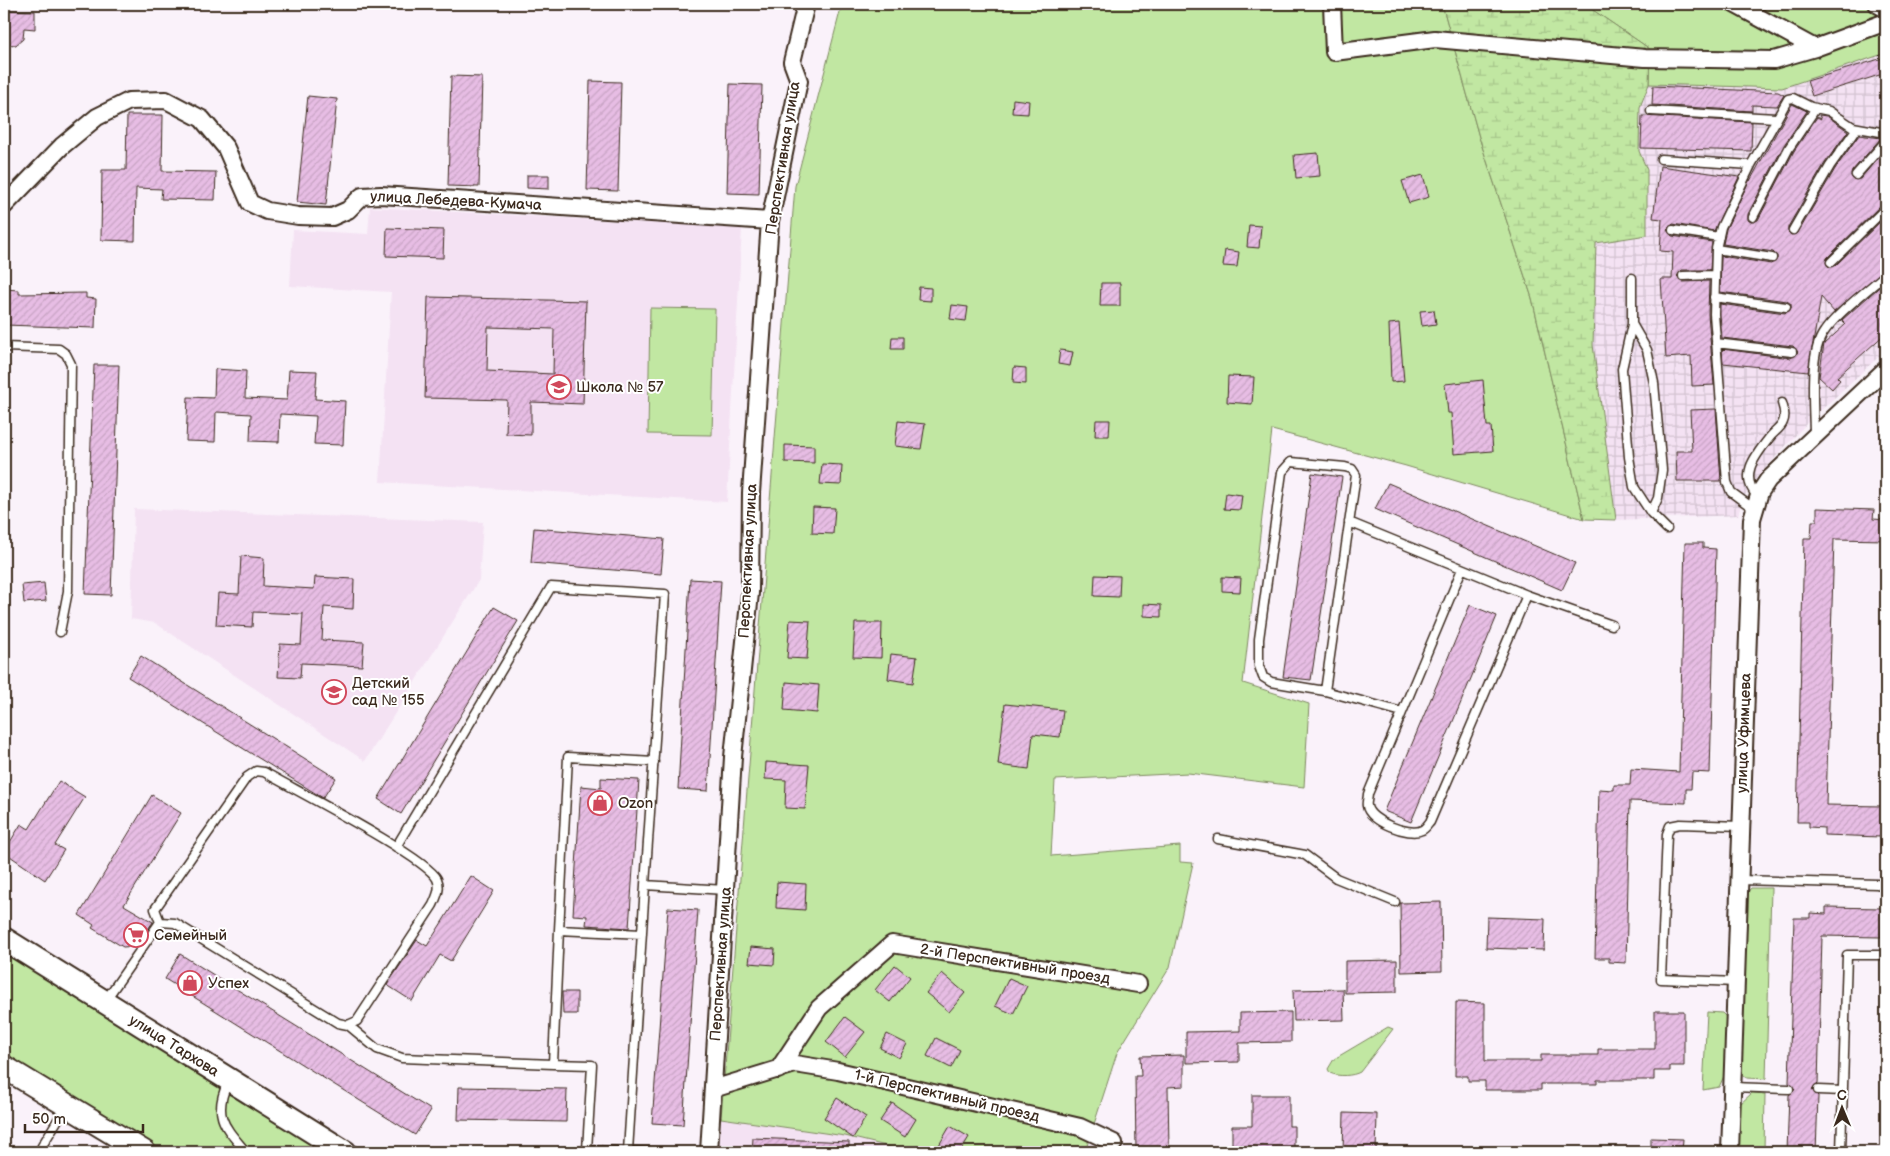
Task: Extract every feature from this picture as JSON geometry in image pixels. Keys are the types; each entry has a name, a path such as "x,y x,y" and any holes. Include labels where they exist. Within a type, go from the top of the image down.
{"main road":[{"name":"улица Тархова","path":"4,939 344,1152"},
{"path":"4,1068 144,1152"}],"street":[{"name":"Перспективная улица","path":"709,1152 734,757 750,593 751,494 770,221 798,81 792,62 806,4"},
{"path":"1332,4 1334,52 1435,39 1645,58 1774,60 1815,48 1886,22"},
{"path":"1734,4 1815,48"},
{"path":"1877,4 1886,9"},
{"name":"улица Лебедева-Кумача","path":"4,206 62,146 97,117 129,102 166,100 202,119 226,148 250,203 267,211 298,216 332,217 348,210 362,196 381,195 770,221"},
{"name":"улица Уфимцева","path":"1730,1152 1751,531 1756,503 1768,480 1814,437 1884,377"},
{"name":"2-й Перспективный проезд","path":"778,1070 819,1008 892,944 1138,984"},
{"name":"1-й Перспективный проезд","path":"713,1089 795,1064 838,1071 1080,1127 1114,1143"}],"lane":[{"path":"1756,503 1731,492 1727,482 1714,297 1716,249 1721,227 1751,165 1788,99 1793,98 1828,111 1857,128 1886,133"},
{"path":"1753,217 1789,148 1816,108"},
{"path":"1651,111 1776,118"},
{"path":"1793,230 1830,166 1857,128"},
{"path":"1856,176 1886,141"},
{"path":"1661,159 1751,165"},
{"path":"1831,262 1886,208"},
{"path":"1673,230 1719,237"},
{"path":"1716,249 1772,258"},
{"path":"1814,437 1815,363 1819,342 1831,324 1886,274"},
{"path":"1683,276 1714,276"},
{"path":"1632,278 1632,324 1622,369 1629,457 1634,487 1651,513 1667,529"},
{"path":"1714,297 1786,307"},
{"path":"1632,324 1647,350 1654,393 1662,470 1658,498 1651,513"},
{"path":"1716,343 1792,352"},
{"path":"4,347 39,346 60,349 66,354 70,364 68,591 60,632"},
{"path":"1756,503 1748,481 1753,462 1783,422 1785,414 1782,403"},
{"path":"1325,691 1356,474 1352,469 1291,462 1282,472 1259,639 1259,666 1263,677 1271,682 1325,691 1402,712"},
{"path":"1348,522 1462,569 1612,625"},
{"path":"1462,569 1368,794 1367,806 1372,816 1386,825 1412,833 1423,830 1430,822 1527,594"},
{"path":"396,847 551,587 665,594 628,1151"},
{"path":"553,1064 568,756 654,762"},
{"path":"160,922 155,909 247,777 256,771 264,772 396,847 427,867 437,879 439,891 434,905 357,1021 348,1025"},
{"path":"1736,982 1661,979 1667,834 1670,826 1680,824 1741,826"},
{"path":"1218,839 1305,855 1336,878 1395,902"},
{"path":"1739,880 1877,884 1886,887"},
{"path":"645,885 725,890"},
{"path":"104,1003 160,922"},
{"path":"160,922 175,923 338,1023 348,1025 376,1049 402,1058 447,1062 592,1065 588,1150 656,1152"},
{"path":"559,930 642,934"},
{"path":"1841,1152 1847,954 1886,955"},
{"path":"229,1081 220,1103 221,1116 225,1126 246,1152"},
{"path":"1733,1087 1789,1089"},
{"path":"1818,1090 1842,1091"},
{"path":"40,1152 66,1106"}],"shaded area":[{"path":"1886,53 1886,350 1806,424 1758,476 1743,498 1738,515 1616,520 1593,345 1596,243 1647,235 1647,170 1639,151 1640,107 1649,84 1782,88"},
{"name":"Школа № 57","path":"370,207 742,228 727,502 380,482 391,292 290,286 293,230 368,234"},
{"name":"Детский сад № 155","path":"134,509 483,522 479,580 365,761 155,623 131,619"},
{"path":"721,1118 845,1136 911,1152 719,1152"}],"green space":[{"path":"842,4 1442,4 1479,137 1532,298 1584,519 1406,466 1272,430 1243,683 1309,704 1304,787 1188,773 1055,780 1051,856 1180,846 1180,862 1193,863 1170,967 1117,1053 1085,1152 911,1152 845,1136 721,1118 795,186"},
{"path":"1442,4 1584,4 1650,49 1649,84 1640,107 1639,151 1647,170 1647,235 1596,243 1593,345 1616,520 1584,519 1532,298 1479,137"},
{"path":"1584,4 1886,4 1886,53 1782,88 1649,84 1650,49"},
{"path":"650,308 715,309 712,435 648,434"},
{"path":"1751,888 1771,888 1766,1079 1747,1078 1741,1075 1747,893"},
{"path":"4,952 323,1152 165,1152 4,1055"},
{"path":"1707,1012 1722,1013 1726,1017 1724,1076 1719,1087 1703,1090"},
{"path":"1388,1027 1393,1029 1360,1072 1345,1075 1330,1073 1328,1069 1334,1059"},
{"path":"1752,1093 1765,1094 1764,1152 1739,1152 1740,1104"}],"building":[{"path":"4,10 35,11 35,29 24,28 23,39 16,45 4,44"},
{"path":"1886,57 1886,73 1812,96 1807,81"},
{"path":"451,76 482,77 479,187 448,186"},
{"path":"590,81 621,82 618,191 587,190"},
{"path":"730,84 762,85 759,194 727,193"},
{"path":"1653,86 1778,92 1784,95 1777,106 1752,105 1752,111 1652,105"},
{"path":"308,96 337,99 326,205 297,202"},
{"path":"1013,99 1029,101 1028,114 1012,113"},
{"path":"1792,104 1807,111 1784,145 1748,214 1748,220 1751,222 1758,220 1794,151 1817,117 1821,119 1819,115 1827,116 1848,131 1825,163 1788,227 1788,232 1791,235 1798,233 1835,169 1859,135 1881,138 1852,171 1851,176 1853,179 1860,179 1886,149 1886,202 1827,258 1826,263 1829,267 1835,266 1886,216 1886,269 1834,312 1821,297 1808,372 1723,363 1722,349 1791,358 1798,352 1793,346 1722,338 1720,314 1720,304 1785,313 1791,308 1791,304 1787,301 1720,292 1721,256 1771,264 1777,259 1773,252 1723,244 1726,229 1750,179 1750,181"},
{"path":"127,115 163,115 162,171 216,172 215,200 161,199 162,189 136,188 135,241 101,240 102,170 126,170"},
{"path":"1642,116 1752,122 1751,151 1641,148"},
{"path":"1318,153 1320,176 1296,178 1294,155"},
{"path":"1660,166 1739,177 1714,231 1673,224 1667,230 1672,236 1712,242 1710,270 1682,270 1677,276 1683,282 1709,281 1708,314 1714,385 1692,386 1691,356 1666,358 1661,279 1672,279 1673,252 1660,251 1662,219 1653,218"},
{"path":"527,175 549,175 549,189 527,188"},
{"path":"1423,175 1429,197 1409,203 1402,181"},
{"path":"1249,225 1261,226 1259,248 1247,247"},
{"path":"387,228 444,230 443,258 386,256"},
{"path":"1225,250 1239,252 1237,267 1223,266"},
{"path":"1886,281 1886,333 1837,377 1840,380 1832,389 1819,377 1824,344 1846,324 1842,320"},
{"path":"1101,283 1120,283 1120,306 1100,306"},
{"path":"919,287 931,288 931,301 918,300"},
{"path":"4,289 19,290 19,294 86,293 86,298 96,299 95,328 4,325"},
{"path":"428,297 586,301 583,404 531,402 531,435 506,434 507,400 425,398","holes":["488,327 554,329 553,374 487,371"]},
{"path":"952,305 968,307 966,321 950,319"},
{"path":"1434,310 1436,324 1422,326 1420,311"},
{"path":"1399,323 1404,381 1391,382 1389,324"},
{"path":"892,337 903,337 903,349 891,349"},
{"path":"1060,350 1073,352 1070,366 1058,364"},
{"path":"94,365 119,365 111,595 85,594"},
{"path":"1014,367 1026,368 1026,384 1013,383"},
{"path":"215,369 246,371 245,398 287,400 289,370 317,371 315,399 345,401 343,445 314,444 316,416 280,414 279,442 250,441 251,414 216,412 215,442 186,441 188,397 214,398"},
{"path":"1228,376 1254,377 1252,404 1227,402"},
{"path":"1483,380 1487,426 1491,426 1493,451 1454,454 1451,413 1448,413 1445,384"},
{"path":"1716,409 1721,481 1677,481 1676,451 1692,451 1690,410"},
{"path":"1096,420 1110,420 1109,436 1095,436"},
{"path":"898,421 925,424 921,449 895,446"},
{"path":"785,445 814,446 814,463 785,462"},
{"path":"822,464 842,465 841,485 820,484"},
{"path":"1312,473 1342,477 1311,680 1283,677"},
{"path":"1388,483 1575,563 1562,590 1375,509"},
{"path":"1226,493 1242,495 1240,510 1224,509"},
{"path":"813,507 835,508 833,534 812,533"},
{"path":"1817,508 1874,510 1873,519 1886,520 1886,540 1834,539 1826,805 1882,806 1881,837 1824,835 1824,828 1809,827 1809,822 1797,822 1804,538 1811,538 1812,521 1817,521"},
{"path":"534,528 664,539 661,574 531,563"},
{"path":"1685,543 1703,543 1703,548 1716,549 1710,773 1692,772 1691,789 1686,789 1686,803 1630,801 1626,963 1609,962 1609,958 1595,958 1599,789 1614,790 1614,785 1630,785 1631,769 1679,772"},
{"path":"241,556 264,558 263,586 314,589 315,577 354,579 353,609 324,607 322,640 364,642 362,666 301,663 300,678 278,677 280,644 301,645 303,614 253,612 252,627 216,625 218,593 239,594"},
{"path":"1095,575 1120,576 1119,597 1094,596"},
{"path":"1222,577 1241,578 1240,592 1222,591"},
{"path":"690,579 721,581 708,791 678,789"},
{"path":"44,583 46,601 24,603 22,585"},
{"path":"1144,604 1161,605 1161,617 1144,616"},
{"path":"1470,605 1497,616 1411,822 1384,811"},
{"path":"494,607 518,621 401,814 378,799"},
{"path":"790,620 810,621 807,659 787,658"},
{"path":"855,623 882,623 881,658 853,657"},
{"path":"891,654 917,657 913,683 888,679"},
{"path":"141,656 336,778 323,798 128,677"},
{"path":"786,682 819,685 817,713 784,710"},
{"path":"1005,704 1063,710 1060,737 1033,734 1029,769 998,765"},
{"path":"766,762 809,765 805,809 785,808 786,780 765,779"},
{"path":"601,778 639,780 629,928 586,925 587,916 573,915 581,786 601,788"},
{"path":"59,781 85,797 55,845 64,850 45,880 4,852 21,824 29,829"},
{"path":"152,795 181,813 124,905 153,922 136,946 123,947 92,928 94,925 79,915"},
{"path":"471,876 494,891 451,961 440,955 412,1001 387,985 417,940 427,946"},
{"path":"777,882 806,884 805,910 776,908"},
{"path":"1441,902 1442,971 1401,972 1400,903"},
{"path":"1826,907 1882,908 1881,937 1822,936 1818,1084 1812,1090 1818,1096 1816,1152 1787,1152 1789,1095 1795,1089 1789,1083 1794,918 1810,918 1810,913 1826,914"},
{"path":"668,908 698,910 683,1125 652,1123"},
{"path":"1487,917 1545,919 1544,950 1486,948"},
{"path":"751,947 775,949 774,965 749,963"},
{"path":"180,954 431,1110 415,1135 165,979"},
{"path":"1397,960 1397,992 1345,993 1345,961"},
{"path":"895,965 910,977 890,1002 875,990"},
{"path":"942,973 965,993 949,1012 926,993"},
{"path":"1009,978 1027,986 1013,1014 995,1006"},
{"path":"1343,989 1344,1020 1294,1021 1293,990"},
{"path":"562,992 577,992 577,1014 563,1014"},
{"path":"1456,1002 1485,1003 1485,1061 1541,1061 1541,1055 1598,1055 1598,1049 1655,1049 1655,1011 1684,1011 1684,1066 1670,1066 1670,1071 1654,1071 1654,1080 1597,1080 1597,1084 1541,1084 1541,1090 1485,1090 1485,1081 1468,1081 1468,1076 1455,1076"},
{"path":"1291,1012 1291,1042 1239,1043 1239,1062 1186,1063 1186,1032 1240,1031 1240,1013"},
{"path":"845,1017 865,1032 845,1057 826,1042"},
{"path":"887,1034 907,1044 899,1058 880,1048"},
{"path":"936,1038 960,1050 951,1068 927,1056"},
{"path":"1184,1055 1184,1086 1168,1087 1169,1152 1136,1152 1135,1076 1141,1076 1140,1056"},
{"path":"459,1087 567,1089 566,1122 458,1120"},
{"path":"1252,1095 1289,1095 1289,1126 1294,1126 1294,1152 1232,1152 1232,1126 1252,1126"},
{"path":"837,1098 866,1117 853,1138 824,1118"},
{"path":"892,1103 916,1119 905,1137 880,1121"},
{"path":"1344,1113 1377,1114 1376,1152 1343,1152"},
{"path":"950,1126 969,1137 960,1152 947,1152 938,1147"},
{"path":"753,1138 849,1142 849,1152 752,1152"},
{"path":"1651,1138 1683,1139 1682,1152 1651,1152"}],"place":[{"name":"Школа № 57","path":"559,387"},
{"name":"Детский сад № 155","path":"334,692"},
{"name":"Ozon","path":"600,803"},
{"name":"Семейный","path":"136,935"},
{"name":"Успех","path":"190,983"}]}
